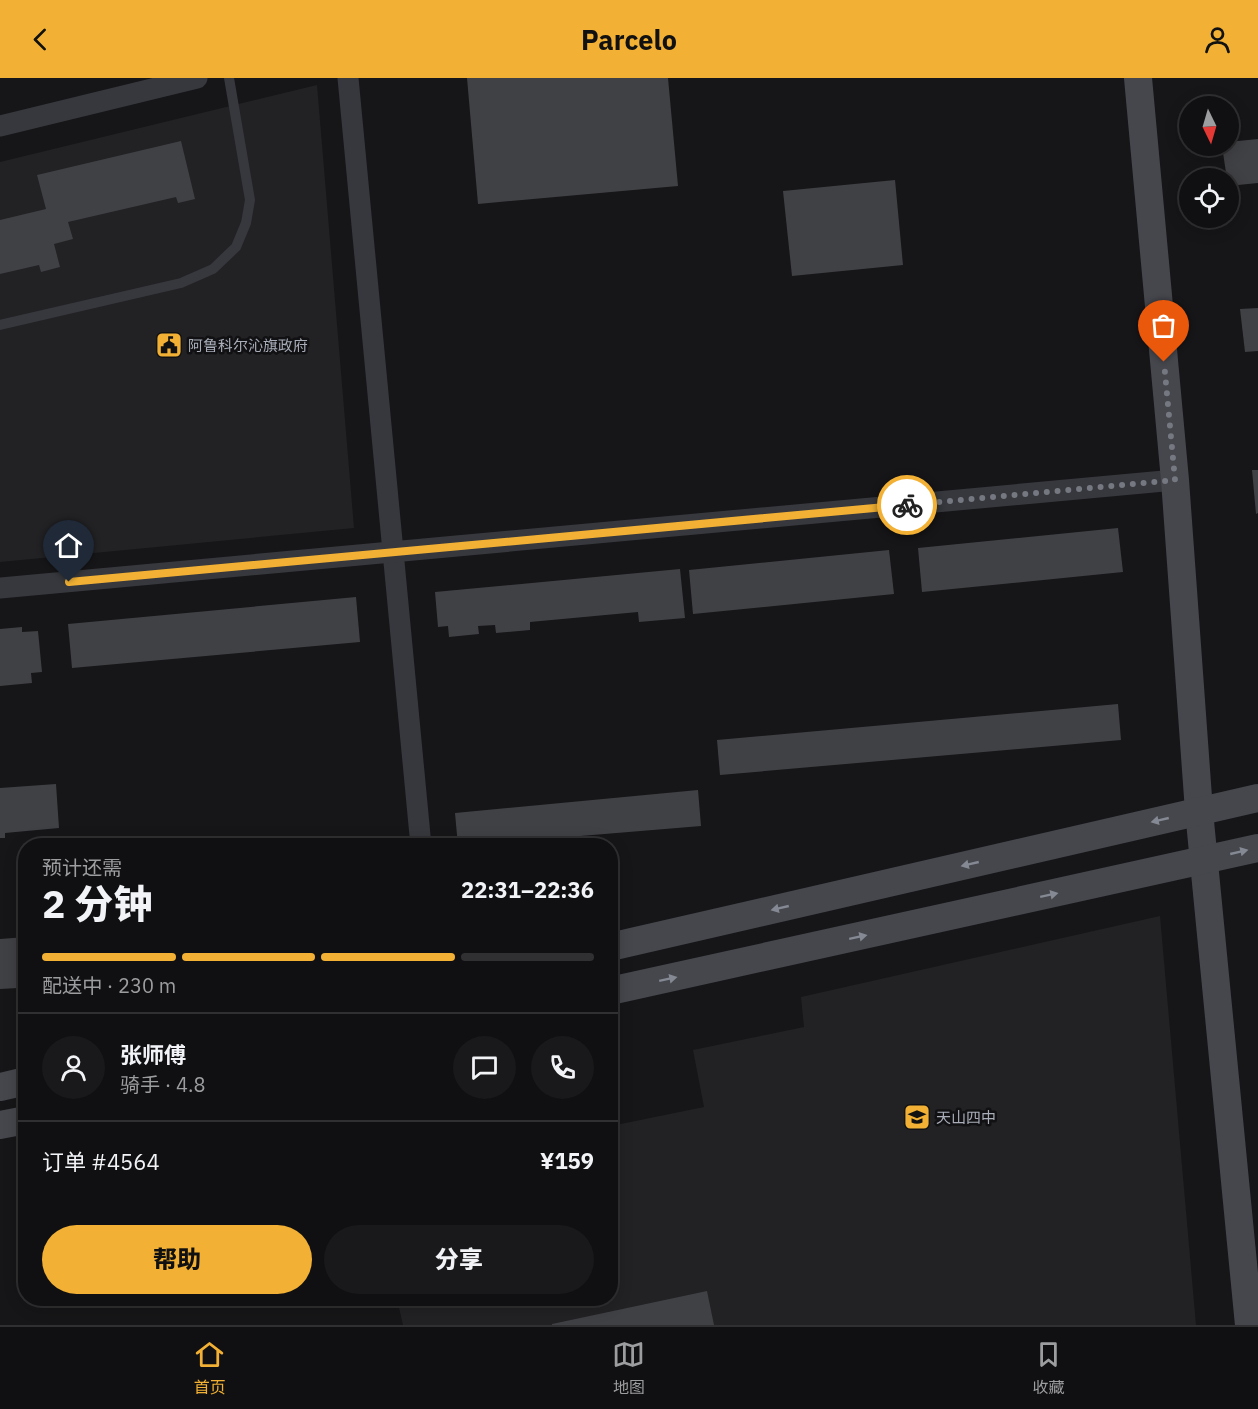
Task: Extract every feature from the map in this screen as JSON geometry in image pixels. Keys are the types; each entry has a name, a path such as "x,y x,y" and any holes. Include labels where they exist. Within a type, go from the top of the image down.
{"main road":[{"path":"1138,78 1175,480 1199,811 1249,1325"},
{"path":"618,945 1258,798"},
{"path":"618,989 1258,848"},
{"path":"0,1087 18,1083"},
{"path":"0,1125 18,1122"}],"street":[{"path":"0,126 197,78"},
{"path":"348,78 419,838"},
{"path":"0,588 1175,480"}],"lane":[{"path":"0,325 181,284 213,269 236,247 246,223 250,200 229,78"}],"shaded area":[{"name":"阿鲁科尔沁旗政府","path":"317,85 354,528 0,562 0,162"},
{"name":"天山四中","path":"1160,916 1196,1325 403,1325 399,1306 618,1306 618,1125 704,1107 693,1050 804,1027 801,997"}],"building":[{"path":"467,78 668,78 678,186 478,204"},
{"path":"1258,139 1258,183 1239,185 1239,168 1225,168 1224,156 1239,156 1239,141"},
{"path":"181,141 195,199 178,203 176,197 68,222 73,239 54,244 60,267 41,272 39,265 0,274 0,220 46,209 37,175"},
{"path":"895,180 903,265 792,276 783,191"},
{"path":"1258,308 1258,351 1245,352 1240,309"},
{"path":"1252,470 1258,470 1258,513 1256,514"},
{"path":"1118,528 1123,572 922,592 918,548"},
{"path":"889,550 894,594 693,614 689,570"},
{"path":"680,569 685,618 639,622 638,612 530,622 530,630 496,633 495,625 478,626 479,634 449,637 448,626 438,627 435,592"},
{"path":"356,597 360,642 72,668 68,624"},
{"path":"22,627 22,632 38,631 42,672 31,673 32,683 0,686 0,629"},
{"path":"1118,704 1121,740 720,775 717,740"},
{"path":"56,784 59,828 5,833 5,838 0,838 0,788"},
{"path":"698,790 701,826 555,838 457,838 455,813"},
{"path":"18,938 18,988 0,989 0,939"},
{"path":"707,1291 714,1325 552,1325 552,1324"}],"way so far":[{"path":"907,505 1175,480 1164,362"}],"place":[{"name":"阿鲁科尔沁旗政府","path":"169,345"},
{"name":"天山四中","path":"917,1117"}],"route":[{"path":"69,582 907,505"}]}
